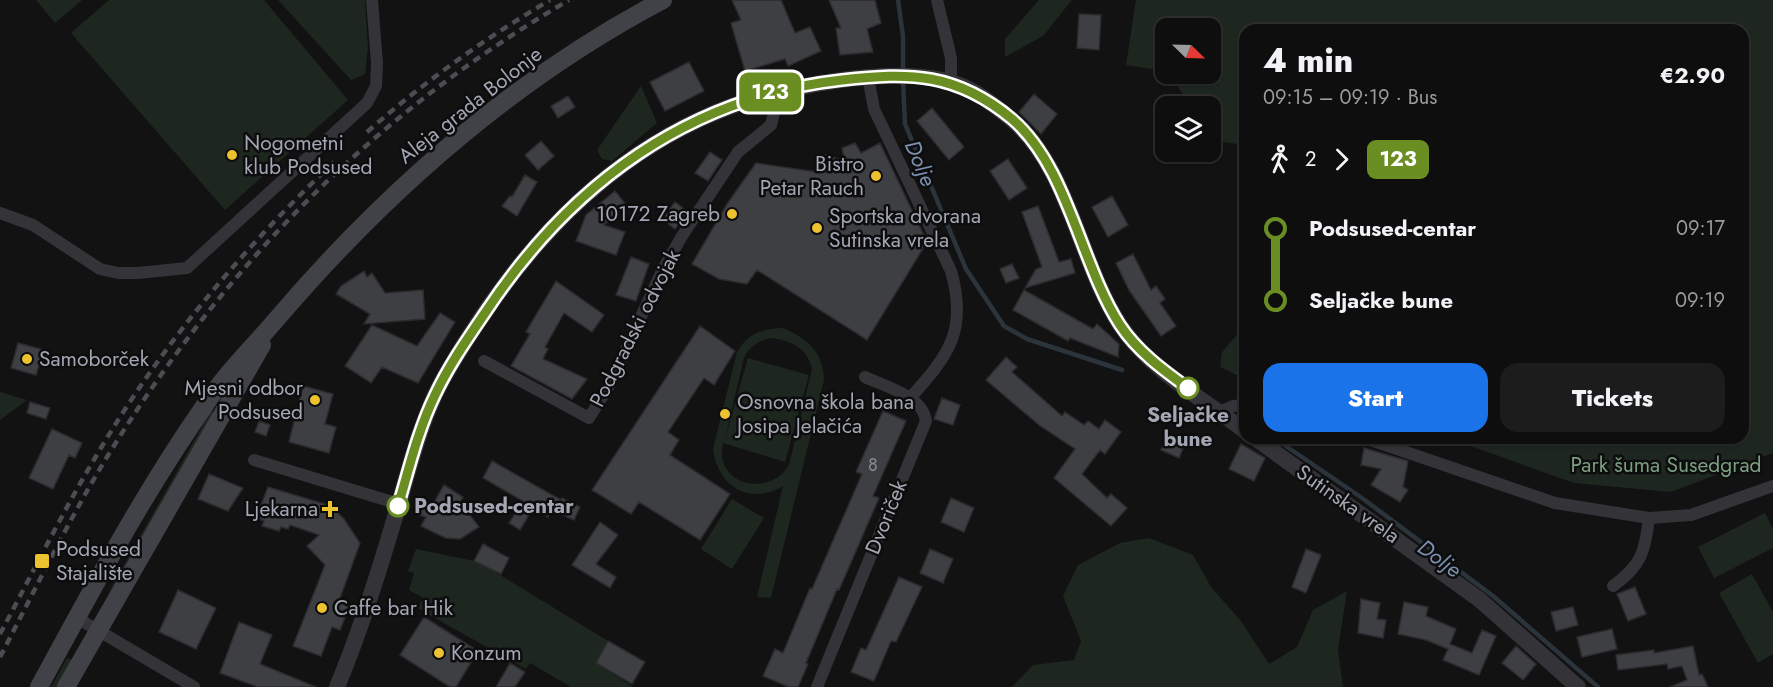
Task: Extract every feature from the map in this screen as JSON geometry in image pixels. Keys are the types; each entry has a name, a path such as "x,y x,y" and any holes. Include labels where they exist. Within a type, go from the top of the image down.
{"main road":[{"name":"Aleja grada Bolonje","path":"39,687 76,618 204,405 240,359 351,235 440,152 514,94 611,30 663,0"},
{"name":"Aleja grada Bolonje","path":"66,687 274,322"}],"street":[{"path":"1,213 33,225 100,269 118,273 138,273 187,268 367,103 376,86 377,63 372,0"},
{"path":"937,0 951,58 951,83"},
{"path":"868,77 873,109 951,271 958,297 959,315 953,341 942,362 910,398"},
{"path":"337,687 362,621 419,435 435,396 454,361 503,286 551,227 606,175 656,142 699,120 768,92 868,77 891,77 951,83 970,90 991,104 1028,135 1048,167 1120,325 1150,359 1239,426"},
{"name":"Podgradski odvojak","path":"484,361 589,418 610,384 662,271 682,236 738,152 771,125 774,112 768,92"},
{"name":"Dvoriček","path":"817,687 926,421 925,412 919,404 866,376"},
{"path":"1220,412 1239,406"},
{"name":"Sutinska vrela","path":"1263,444 1480,600 1578,687"},
{"path":"1382,444 1555,504 1649,518 1691,515 1773,486"},
{"path":"254,460 399,504"},
{"path":"1613,586 1632,572 1645,548 1649,518"},
{"path":"76,618 194,687"}],"green space":[{"path":"36,0 82,0 55,23"},
{"name":"Nogometni klub Podsused","path":"109,0 264,0 348,100 225,210 71,33"},
{"path":"278,0 365,0 368,48 365,74 351,80"},
{"path":"1039,0 1072,0 1043,36 1005,57 1005,39"},
{"name":"Park šuma Susedgrad","path":"1136,0 1773,0 1773,453 1671,492 1574,483 1465,444 1749,444 1749,24 1239,24 1239,144 1221,141 1221,96 1184,96 1176,84 1221,84 1221,18 1155,18 1155,69 1126,65"},
{"path":"641,86 657,123 612,161 602,159 597,150"},
{"path":"783,328 807,342 821,362 824,380 771,598 757,597 783,486 771,492 759,494 738,489 721,474 713,449 737,352 751,336","holes":["771,338 802,350 810,361 812,369 789,465 769,482 757,484 745,482 734,477 726,469 722,457 723,443 785,462 809,375 748,358 724,442 744,358 758,342"]},
{"path":"1239,333 1239,376 1220,367 1222,352"},
{"path":"0,392 27,400 0,420"},
{"path":"211,411 214,413 109,593 112,586"},
{"path":"732,499 764,518 732,569 701,549"},
{"path":"1765,513 1773,529 1773,548 1714,578 1698,547"},
{"path":"1149,538 1193,555 1211,587 1241,621 1269,664 1297,647 1313,610 1347,591 1338,650 1343,687 1012,687 1033,665 1074,660 1081,641 1063,596 1078,565 1120,543"},
{"path":"416,549 479,562 608,641 596,663 633,687 571,687 530,663 526,669 418,608 423,598 409,590 414,573 408,571"},
{"path":"1752,574 1773,612 1773,654 1758,663 1719,593"},
{"path":"67,658 73,660 57,687 51,687"}],"building":[{"path":"732,0 781,0 795,33 810,27 821,51 788,66 785,59 745,71 731,23 741,20"},
{"path":"829,0 875,0 881,23 867,29 873,52 840,55 836,28 841,28"},
{"path":"1079,14 1101,15 1099,50 1077,48"},
{"path":"689,62 704,91 665,111 650,82"},
{"path":"1034,94 1057,114 1041,134 1019,112"},
{"path":"568,96 575,107 558,118 551,106"},
{"path":"932,108 964,147 949,160 917,121"},
{"path":"541,141 554,156 538,170 525,155"},
{"name":"Sportska dvorana Sutinska vrela","path":"855,143 861,153 880,143 927,242 867,340 757,270 747,284 719,279 692,264 727,204 756,163 817,172 825,155 845,161 842,148"},
{"path":"710,152 722,160 708,181 695,173"},
{"path":"1008,159 1027,188 1009,200 990,171"},
{"path":"525,175 537,182 517,216 502,206 510,196 512,197"},
{"path":"615,191 627,206 604,225 625,232 616,255 576,241 586,215"},
{"path":"1112,196 1128,225 1108,237 1092,207"},
{"path":"675,202 688,212 675,229 662,219"},
{"path":"1038,206 1059,262 1071,259 1075,273 1025,288 1036,269 1042,267 1022,212"},
{"path":"1133,254 1151,290 1156,286 1165,299 1160,303 1176,326 1161,336 1129,290 1116,263"},
{"path":"631,257 649,264 636,301 616,295"},
{"path":"1012,264 1019,278 1006,283 1000,269"},
{"path":"364,271 367,277 372,273 385,293 423,290 425,319 364,324 370,314 336,294 341,286"},
{"path":"556,281 604,315 592,332 564,313 545,347 548,349 543,359 587,379 572,399 511,366 530,334 526,332"},
{"path":"1024,290 1093,329 1097,324 1119,344 1118,357 1070,338 1068,341 1013,310"},
{"path":"440,313 455,322 418,383 382,367 371,383 345,366 372,325 417,346"},
{"path":"700,326 735,351 714,385 704,378 668,432 679,440 670,455 730,494 700,540 639,502 631,514 592,490"},
{"name":"Samoborček","path":"18,343 44,350 36,375 11,368"},
{"path":"1006,357 1017,367 1012,372 1062,416 1065,412 1084,425 1088,421 1099,429 1105,420 1121,432 1105,454 1100,450 1082,474 1107,498 1111,494 1127,508 1111,526 1054,478 1075,449 1039,425 986,380"},
{"path":"303,386 333,394 325,424 336,427 329,453 289,442"},
{"path":"942,398 960,405 953,425 934,419"},
{"path":"30,402 50,408 46,419 27,413"},
{"path":"883,411 906,421 873,496 879,498 839,590 837,589 798,687 789,687 763,676 775,649 783,653 810,588 812,589 862,474 856,472"},
{"path":"259,421 270,425 266,436 255,432"},
{"name":"Podsused Stajalište","path":"52,429 82,443 75,458 69,455 53,489 29,478"},
{"path":"1168,433 1186,441 1179,458 1161,450"},
{"path":"1241,444 1265,458 1254,481 1229,469"},
{"path":"1364,448 1408,461 1403,487 1408,490 1400,502 1371,485 1381,469 1361,465"},
{"path":"492,461 561,500 562,498 580,507 574,520 552,510 548,517 533,508 520,530 509,523 523,501 483,478"},
{"path":"209,474 243,488 228,511 198,499"},
{"path":"444,485 463,497 460,502 479,527 460,539 446,538 421,526 426,517 414,514 417,502 432,506"},
{"path":"268,487 331,506 344,519 360,543 339,601 350,605 340,630 332,627 321,656 293,646 325,565 307,546 319,535 290,525 288,529 281,527 279,531 262,526 264,521 256,518"},
{"path":"951,498 974,508 964,532 941,522"},
{"path":"600,522 618,535 596,564 616,577 610,588 572,565"},
{"path":"483,544 509,558 501,574 474,561"},
{"path":"930,549 953,559 943,583 920,573"},
{"path":"1306,549 1321,555 1306,593 1292,587"},
{"path":"899,577 922,587 896,642 891,641 874,681 851,672 861,648 866,650"},
{"path":"1635,587 1646,614 1628,621 1617,594"},
{"path":"178,590 216,608 196,649 159,632"},
{"path":"1361,599 1380,603 1377,619 1386,620 1383,638 1358,633"},
{"path":"1404,602 1428,607 1426,616 1456,629 1450,644 1472,653 1482,630 1496,636 1479,675 1443,660 1448,649 1426,640 1398,634"},
{"path":"1573,607 1578,625 1556,631 1551,612"},
{"name":"Konzum","path":"424,617 478,651 456,687 450,687 400,655"},
{"path":"239,622 272,635 260,664 316,687 258,687 220,673"},
{"path":"1612,629 1617,649 1582,657 1577,637"},
{"path":"608,641 645,662 632,684 596,663"},
{"path":"1516,646 1536,664 1523,680 1502,663"},
{"path":"1693,646 1699,675 1702,674 1708,687 1670,687 1687,680 1682,666 1668,669 1667,664 1618,670 1616,655 1654,650 1654,653"},
{"path":"510,663 525,672 515,687 496,687"}],"waterway":[{"name":"Dolje","path":"898,0 903,36 903,72"},
{"name":"Dolje","path":"903,80 905,124 966,269 1004,326 1027,339 1122,370"},
{"name":"Dolje","path":"1283,444 1362,498 1493,596 1598,687"}],"railway":[{"path":"367,132 455,62 550,0"},
{"path":"0,657 65,531 107,457 153,386 202,320 254,257 309,199 368,144 431,93 498,45 569,0"},
{"path":"0,634 82,480 146,378 174,339 234,265 334,162"}],"bus line":[{"name":"123","path":"398,506 419,435 435,396 454,361 526,255 578,199 606,175 656,142 699,120 742,100 768,92 828,82 868,77 938,80 970,90 1013,120 1041,152 1120,325 1150,359 1188,388"}],"place":[{"name":"Nogometni klub Podsused","path":"232,155"},
{"name":"Bistro Petar Rauch","path":"876,176"},
{"name":"10172 Zagreb","path":"732,214"},
{"name":"Sportska dvorana Sutinska vrela","path":"817,228"},
{"name":"Samoborček","path":"27,359"},
{"name":"Seljačke bune","path":"1188,388"},
{"name":"Mjesni odbor Podsused","path":"315,400"},
{"name":"Osnovna škola bana Josipa Jelačića","path":"725,414"},
{"name":"Podsused-centar","path":"398,506"},
{"name":"Ljekarna","path":"330,509"},
{"name":"Podsused Stajalište","path":"42,561"},
{"name":"Caffe bar Hik","path":"322,608"},
{"name":"Konzum","path":"439,653"}]}
